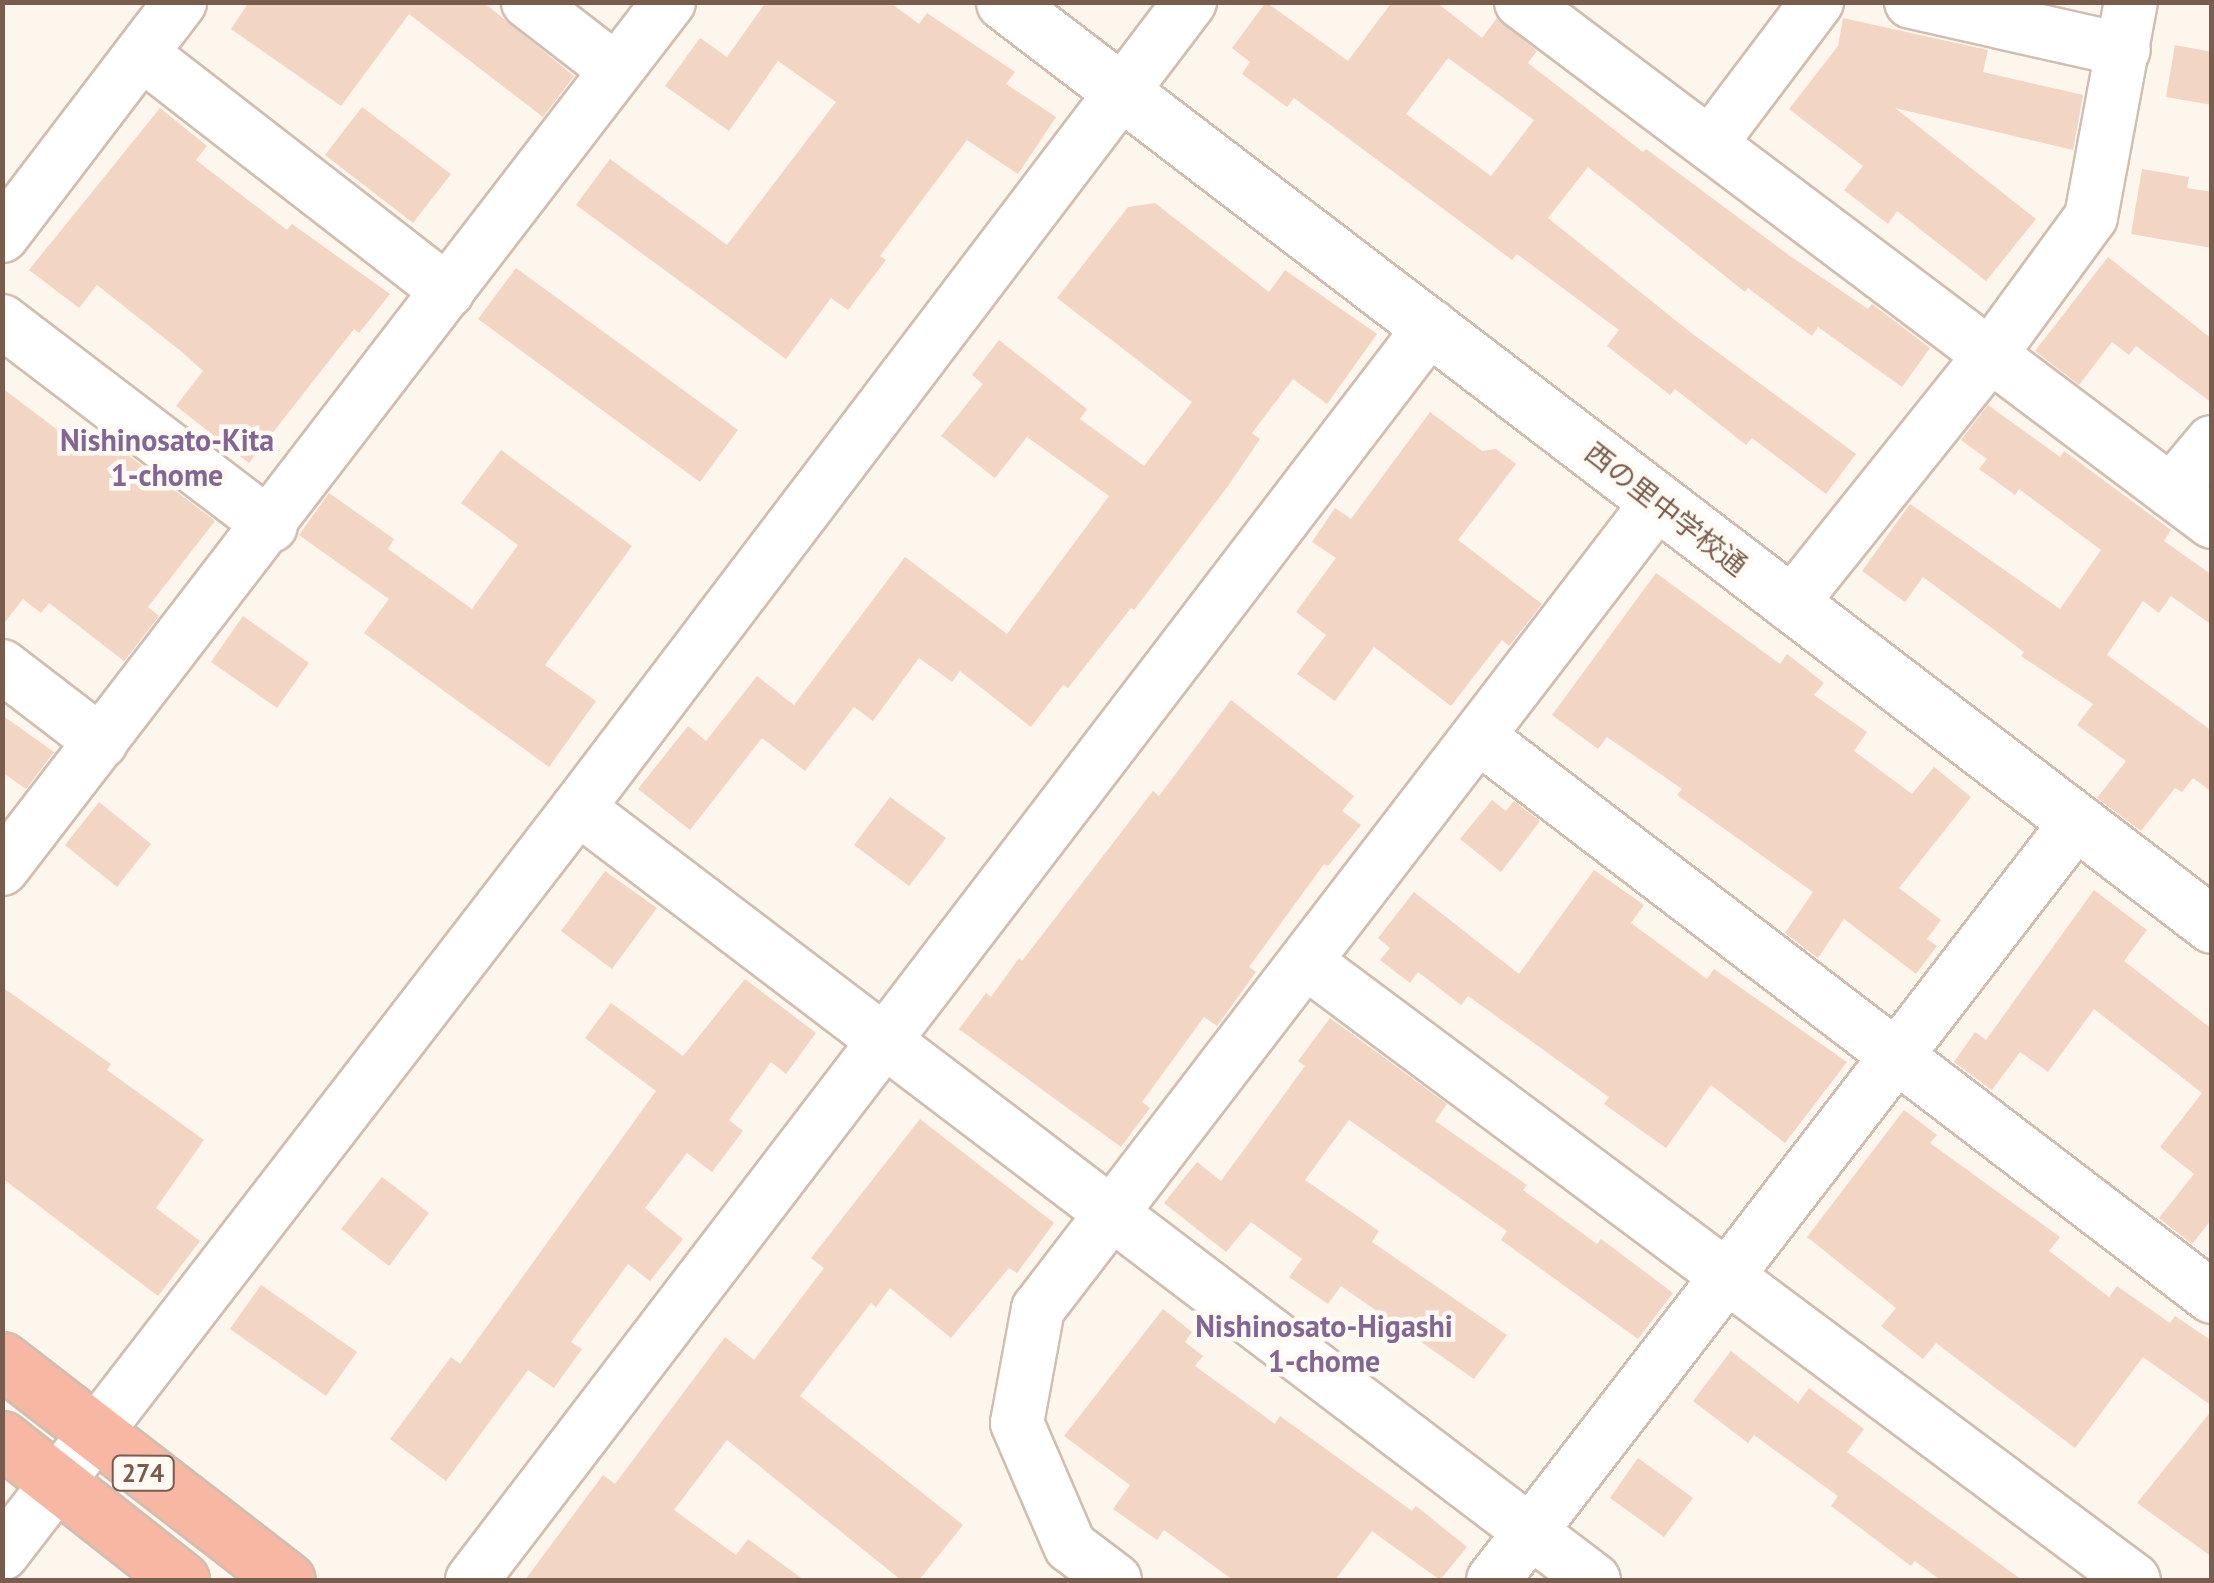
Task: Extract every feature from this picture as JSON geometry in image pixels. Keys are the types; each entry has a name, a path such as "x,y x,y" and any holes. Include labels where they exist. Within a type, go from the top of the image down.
{"highway":[{"name":"274","path":"2,1360 287,1580"},
{"name":"274","path":"2,1438 181,1580"}],"street":[{"path":"2,236 180,2"},
{"path":"528,2 616,70"},
{"path":"2,869 271,526 670,2"},
{"name":"西の里中学校通","path":"1004,2 2212,925"},
{"path":"2,1554 578,808 1190,2"},
{"path":"1521,2 2191,506 2212,442"},
{"path":"1710,144 1817,2"},
{"path":"1790,605 1990,355 2090,217 2128,26 1911,2"},
{"path":"142,54 448,291"},
{"path":"2,320 271,526"},
{"path":"472,1580 1431,326"},
{"path":"1115,1580 1070,1546 1017,1424 1038,1309 1657,503"},
{"path":"2,666 101,742"},
{"path":"1479,736 1897,1052 2212,1297"},
{"path":"578,808 882,1044 1594,1580"},
{"path":"1493,1580 2075,824"},
{"path":"1306,962 2134,1580"}],"building":[{"path":"249,2 483,2 574,76 543,117 409,14 341,106 231,29"},
{"path":"766,2 889,2 919,24 927,13 1015,72 1006,84 1056,117 1018,174 967,140 880,256 886,260 848,310 831,298 786,359 576,205 610,159 727,245 836,102 778,61 729,131 665,86 700,38 727,57"},
{"path":"1266,2 1348,61 1392,2 1436,2 1482,38 1497,18 1537,51 1528,63 1643,152 1646,149 1790,256 1868,309 1872,304 1930,348 1902,387 1818,327 1812,336 1748,288 1745,292 1588,167 1548,218 1690,332 1856,454 1826,494 1752,438 1746,445 1675,389 1670,395 1607,346 1619,330 1517,254 1512,260 1294,98 1287,107 1242,74 1250,62 1232,48","holes":["1448,58 1534,120 1491,176 1406,114"]},
{"path":"1843,18 1988,50 1983,72 2083,95 2073,150 1895,108 2036,219 1986,281 1897,211 1888,224 1844,190 1863,166 1789,109 1838,46"},
{"path":"2175,45 2212,52 2212,105 2166,97"},
{"path":"362,107 451,174 413,223 325,155"},
{"path":"160,108 207,146 196,160 287,230 292,224 390,294 359,333 354,329 249,463 176,406 203,371 182,352 97,285 79,308 29,270"},
{"path":"2142,169 2189,177 2187,188 2212,192 2212,248 2131,234"},
{"path":"1155,203 1269,292 1285,270 1377,334 1327,404 1293,379 1252,433 1260,439 1228,486 1134,610 1131,608 1068,688 1063,685 1031,727 960,671 952,682 919,658 873,721 854,707 805,771 762,738 690,830 638,789 688,726 706,741 757,676 794,705 905,557 1007,634 1109,496 1027,437 995,478 941,436 983,384 972,375 999,340 1087,409 1080,419 1144,466 1192,402 1057,298 1128,207"},
{"path":"2108,257 2212,339 2212,403 2136,346 2129,355 2112,342 2079,385 2035,351"},
{"path":"516,268 738,430 700,482 478,319"},
{"path":"2,388 92,456 106,438 215,521 148,607 159,616 124,661 49,603 41,613 23,599 2,626"},
{"path":"1988,405 2060,457 2064,451 2171,530 2164,541 2212,575 2212,625 2171,596 2159,613 2143,601 2107,655 2212,731 2212,792 2193,778 2182,792 2175,788 2141,831 2097,798 2126,761 2077,725 2093,704 2021,656 2024,652 1923,577 1905,602 1862,571 1910,504 2060,609 2101,550 2019,489 2015,495 1979,469 1987,459 1961,440"},
{"path":"1430,412 1482,451 1496,449 1516,464 1458,540 1542,604 1509,646 1502,640 1451,706 1374,647 1335,701 1297,674 1326,635 1296,612 1336,558 1312,542 1335,508 1351,519"},
{"path":"501,450 632,546 545,665 596,701 549,767 364,633 389,599 299,535 329,493 394,539 388,549 472,609 518,545 461,503"},
{"path":"1656,573 1780,664 1787,654 1824,683 1814,695 1867,732 1854,751 1912,794 1934,767 1971,797 1899,888 1941,920 1927,939 1937,946 1916,974 1844,919 1818,958 1785,933 1813,892 1677,795 1682,789 1607,737 1598,749 1552,715"},
{"path":"243,616 309,663 277,708 211,662"},
{"path":"1231,700 1354,796 1342,811 1361,825 1328,866 1324,864 1249,967 1256,972 1217,1026 1204,1017 1142,1102 1150,1108 1121,1147 959,1029 986,993 991,997 1019,958 1022,961 1153,791 1159,796"},
{"path":"2,715 54,752 26,789 2,772"},
{"path":"890,797 946,838 909,886 854,845"},
{"path":"1492,800 1506,811 1514,801 1540,821 1501,872 1460,839"},
{"path":"99,802 151,844 117,887 65,845"},
{"path":"1594,870 1644,905 1631,923 1707,979 1714,969 1847,1062 1785,1143 1711,1085 1666,1148 1604,1104 1609,1097 1468,996 1461,1005 1418,972 1410,983 1380,960 1390,948 1378,938 1414,892 1519,974"},
{"path":"605,871 657,908 612,969 561,931"},
{"path":"2094,890 2147,930 2124,961 2212,1029 2212,1219 2192,1244 2159,1218 2194,1174 2160,1147 2202,1093 2094,1009 2048,1072 2020,1052 1992,1090 1954,1062 1975,1032 1986,1040"},
{"path":"745,979 816,1033 786,1074 771,1062 729,1120 743,1131 712,1172 687,1153 645,1208 683,1239 650,1281 628,1264 571,1342 582,1349 554,1388 528,1370 446,1481 390,1439 451,1357 460,1364 656,1091 585,1038 611,1003 683,1056"},
{"path":"2,987 111,1064 107,1070 204,1140 156,1208 200,1241 158,1296 2,1178"},
{"path":"1330,1018 1447,1104 1435,1121 1527,1185 1523,1190 1597,1244 1601,1239 1673,1293 1638,1339 1501,1240 1507,1231 1349,1120 1305,1180 1379,1231 1372,1242 1507,1335 1474,1379 1341,1286 1328,1304 1289,1277 1302,1259 1251,1222 1226,1252 1164,1203 1197,1162 1221,1181 1305,1066 1298,1061"},
{"path":"1904,1110 1937,1135 1930,1143 2060,1237 2049,1251 2109,1297 2117,1286 2170,1323 2175,1316 2212,1341 2212,1406 2143,1357 2075,1448 1936,1343 1923,1359 1881,1326 1896,1308 1807,1237"},
{"path":"920,1119 1054,1223 1017,1273 1009,1268 951,1338 890,1288 876,1307 871,1303 800,1396 963,1525 919,1580 901,1580 727,1440 674,1510 736,1555 748,1539 804,1580 525,1580 603,1475 615,1484 725,1337 754,1360 824,1268 811,1258"},
{"path":"382,1177 429,1213 389,1266 341,1229"},
{"path":"261,1285 357,1352 326,1396 230,1329"},
{"path":"1163,1309 1192,1332 1185,1342 1203,1356 1195,1366 1275,1424 1280,1416 1412,1511 1416,1506 1467,1547 1440,1580 1372,1531 1335,1580 1233,1580 1164,1530 1157,1540 1113,1509 1130,1485 1064,1436"},
{"path":"1731,1351 1798,1403 1809,1388 1864,1429 1847,1452 2022,1580 1940,1580 1915,1561 1911,1566 1831,1506 1838,1496 1754,1435 1748,1443 1693,1401"},
{"path":"2212,1410 2212,1557 2137,1503"},
{"path":"1638,1458 1693,1498 1664,1537 1610,1498"}],"district":[{"name":"Nishinosato-Kita 1-chome","path":"167,457"},
{"name":"Nishinosato-Higashi 1-chome","path":"1324,1343"}]}
